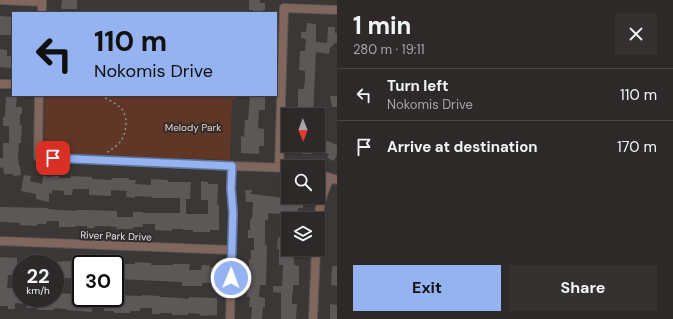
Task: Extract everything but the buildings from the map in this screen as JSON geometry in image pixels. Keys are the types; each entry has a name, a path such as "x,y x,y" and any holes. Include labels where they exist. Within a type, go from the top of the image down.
{"street":[{"path":"0,0 42,1 42,12"},
{"path":"39,96 38,157 279,167 284,8 337,10"},
{"path":"0,84 12,84"},
{"path":"230,319 233,213 231,188 232,166"},
{"path":"319,212 320,203 326,187 334,179"},
{"name":"River Park Drive","path":"0,241 232,250"},
{"path":"314,319 316,256"}],"path":[{"path":"103,96 122,110 126,120 125,132 120,143 105,154"}],"green space":[{"name":"Melody Park","path":"45,96 237,96 237,100 232,100 230,160 50,153 46,150 44,145"}],"route":[{"path":"53,158 232,166 231,188 233,213 231,278"}]}
